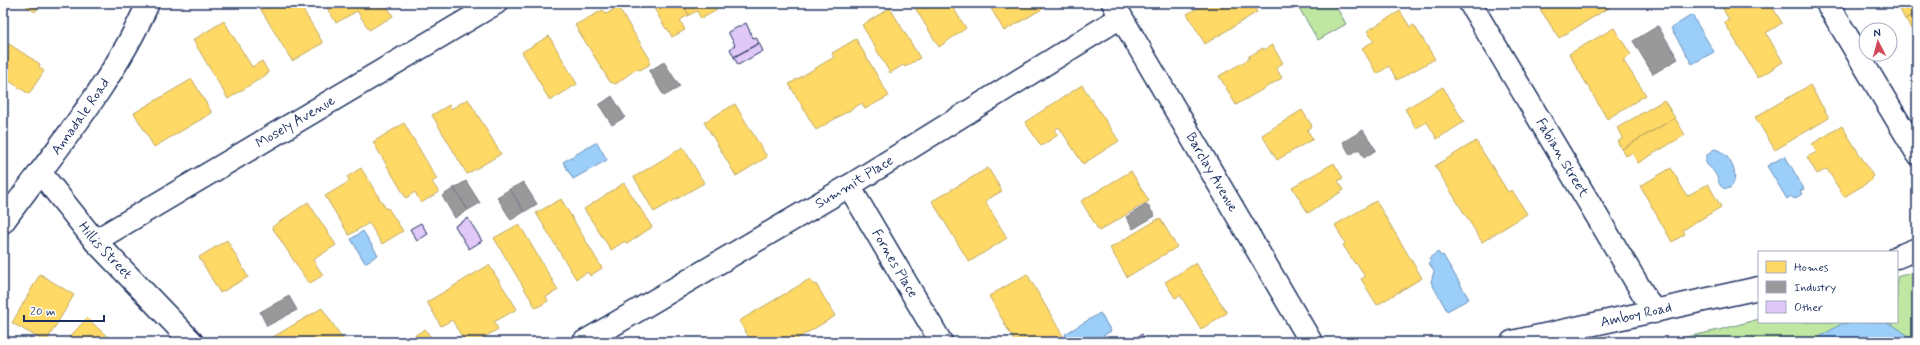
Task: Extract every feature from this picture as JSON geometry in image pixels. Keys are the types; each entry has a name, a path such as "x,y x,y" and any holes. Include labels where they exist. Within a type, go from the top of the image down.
{"street":[{"name":"Annadale Road","path":"3,222 69,135 111,72 148,3"},
{"name":"Mosely Avenue","path":"95,241 496,3"},
{"name":"Fabian Street","path":"1470,3 1654,312"},
{"path":"1827,3 1917,153"},
{"name":"Summit Place","path":"584,342 849,186 1117,10"},
{"name":"Barclay Avenue","path":"1117,10 1311,342"},
{"name":"Hillis Street","path":"40,172 95,241 192,342"},
{"name":"Fornes Place","path":"849,186 941,342"},
{"path":"1898,256 1917,249"},
{"name":"Amboy Road","path":"1512,342 1758,288"}],"green space":[{"path":"1296,3 1334,3 1346,24 1318,40"},
{"path":"1917,271 1917,342 1664,342 1719,330 1758,319 1758,323 1898,323 1898,277"}],"water":[{"path":"1692,15 1714,52 1692,64 1671,28"},
{"path":"597,142 607,160 573,179 563,162"},
{"path":"1714,149 1725,154 1732,165 1735,178 1730,188 1723,188 1719,184 1716,175 1706,163 1706,156"},
{"path":"1785,156 1804,189 1800,191 1802,194 1794,199 1791,196 1787,199 1767,166"},
{"path":"363,231 378,255 365,263 351,239"},
{"path":"1438,252 1441,256 1443,255 1469,299 1447,311 1431,282 1434,271 1429,263 1431,262 1429,258"},
{"path":"1100,313 1111,331 1093,342 1070,342 1065,334"},
{"path":"1888,323 1899,329 1914,342 1822,342 1821,336 1841,324"}],"building: Homes":[{"path":"22,3 41,3 35,12"},
{"path":"257,3 299,3 323,43 292,61"},
{"path":"324,3 385,3 393,16 369,30 357,11 336,23"},
{"path":"651,3 682,3 689,15 680,20 685,30 672,37"},
{"path":"682,3 713,3 717,10 701,19 697,11 689,15"},
{"path":"912,3 950,3 966,28 939,47"},
{"path":"988,3 1041,3 1044,8 1004,31"},
{"path":"1206,3 1252,3 1257,12 1205,44 1187,14"},
{"path":"1550,3 1607,3 1610,7 1559,38 1540,9"},
{"path":"1720,3 1770,3 1782,23 1766,33 1783,62 1758,78 1724,22 1729,20"},
{"path":"1896,3 1917,3 1917,12 1905,19"},
{"path":"618,7 650,59 649,65 640,70 636,69 616,84 610,82 575,25 603,10 606,14"},
{"path":"890,8 920,58 905,67 903,65 890,73 862,25"},
{"path":"1400,11 1410,27 1414,25 1435,59 1397,80 1389,66 1377,74 1362,48 1374,41 1367,31"},
{"path":"1917,12 1917,34 1915,35 1905,19"},
{"path":"224,21 252,67 262,61 269,73 228,99 193,40"},
{"path":"1614,28 1631,55 1623,60 1646,95 1607,119 1569,54"},
{"path":"549,36 577,84 550,101 522,52"},
{"path":"856,39 889,96 865,109 862,103 816,130 789,84 834,57 832,53"},
{"path":"9,44 40,64 39,67 44,71 29,94 3,77 3,50 4,51"},
{"path":"1272,45 1283,63 1276,68 1282,78 1236,105 1219,76 1249,59 1248,57 1263,48 1264,50"},
{"path":"192,79 212,113 154,147 134,113"},
{"path":"1082,85 1119,141 1083,164 1059,127 1054,130 1058,135 1041,146 1025,122"},
{"path":"1810,85 1829,118 1775,150 1755,117"},
{"path":"1443,87 1464,122 1437,139 1427,122 1416,128 1405,109"},
{"path":"468,99 501,154 467,174 432,115 449,105 451,109"},
{"path":"1664,100 1675,118 1622,149 1617,142 1623,138 1617,128"},
{"path":"735,104 767,157 736,176 704,122"},
{"path":"1302,110 1312,126 1307,130 1313,139 1277,160 1262,135"},
{"path":"1675,118 1685,135 1638,163 1632,153 1626,156 1622,149"},
{"path":"404,123 437,179 432,182 439,192 421,203 415,192 406,198 373,142"},
{"path":"1842,126 1873,176 1871,178 1872,180 1844,197 1827,169 1817,174 1807,157 1817,152 1812,144"},
{"path":"1476,141 1508,192 1512,190 1527,214 1482,242 1435,166"},
{"path":"683,147 704,183 654,212 634,177"},
{"path":"1334,163 1343,178 1338,181 1344,190 1308,213 1292,187"},
{"path":"361,168 386,209 388,208 403,231 382,244 369,223 349,235 325,196 350,181 347,177"},
{"path":"988,168 1002,191 985,201 1007,238 969,262 932,201"},
{"path":"1671,168 1687,196 1708,184 1721,207 1683,230 1685,234 1672,242 1640,186"},
{"path":"1131,171 1149,201 1099,231 1081,201"},
{"path":"624,183 652,227 627,244 625,241 611,250 584,209"},
{"path":"561,199 602,268 590,276 588,272 576,279 536,213"},
{"path":"1376,201 1422,278 1377,305 1361,279 1365,277 1357,263 1355,264 1343,245 1345,243 1335,225"},
{"path":"308,202 336,245 313,260 323,275 309,284 272,227"},
{"path":"1160,218 1177,247 1127,277 1110,248"},
{"path":"519,224 558,290 546,297 548,301 536,308 494,238"},
{"path":"227,240 248,277 220,293 199,257"},
{"path":"1196,263 1227,313 1201,329 1180,295 1175,298 1165,282"},
{"path":"489,265 517,309 494,322 498,329 476,342 465,342 452,320 441,326 427,302"},
{"path":"40,274 74,295 46,342 12,323"},
{"path":"1027,274 1063,336 1053,342 1015,342 989,296"},
{"path":"810,279 814,285 816,284 835,316 792,342 752,342 739,321"},
{"path":"322,308 345,342 276,342 273,337"},
{"path":"87,318 112,341 65,342"},
{"path":"425,329 434,342 404,342"}],"building: Industry":[{"path":"1658,26 1678,59 1653,74 1633,41"},
{"path":"664,62 680,87 664,96 649,71"},
{"path":"612,96 625,117 612,125 599,105"},
{"path":"1363,130 1376,150 1364,158 1359,149 1350,155 1343,142"},
{"path":"466,181 480,203 468,210 454,188"},
{"path":"523,182 537,204 524,212 510,189"},
{"path":"454,188 468,210 455,218 442,196"},
{"path":"510,189 524,212 511,220 497,197"},
{"path":"1147,204 1155,216 1133,229 1126,217"},
{"path":"289,296 297,310 267,326 260,312"}],"building: Other":[{"path":"746,23 753,38 756,37 759,43 734,57 730,49 735,45 728,32"},
{"path":"759,43 763,51 738,65 734,57"},
{"path":"468,218 482,241 469,249 455,226"},
{"path":"421,223 428,234 417,241 410,229"},
{"path":"1142,334 1147,342 1128,342"}]}
